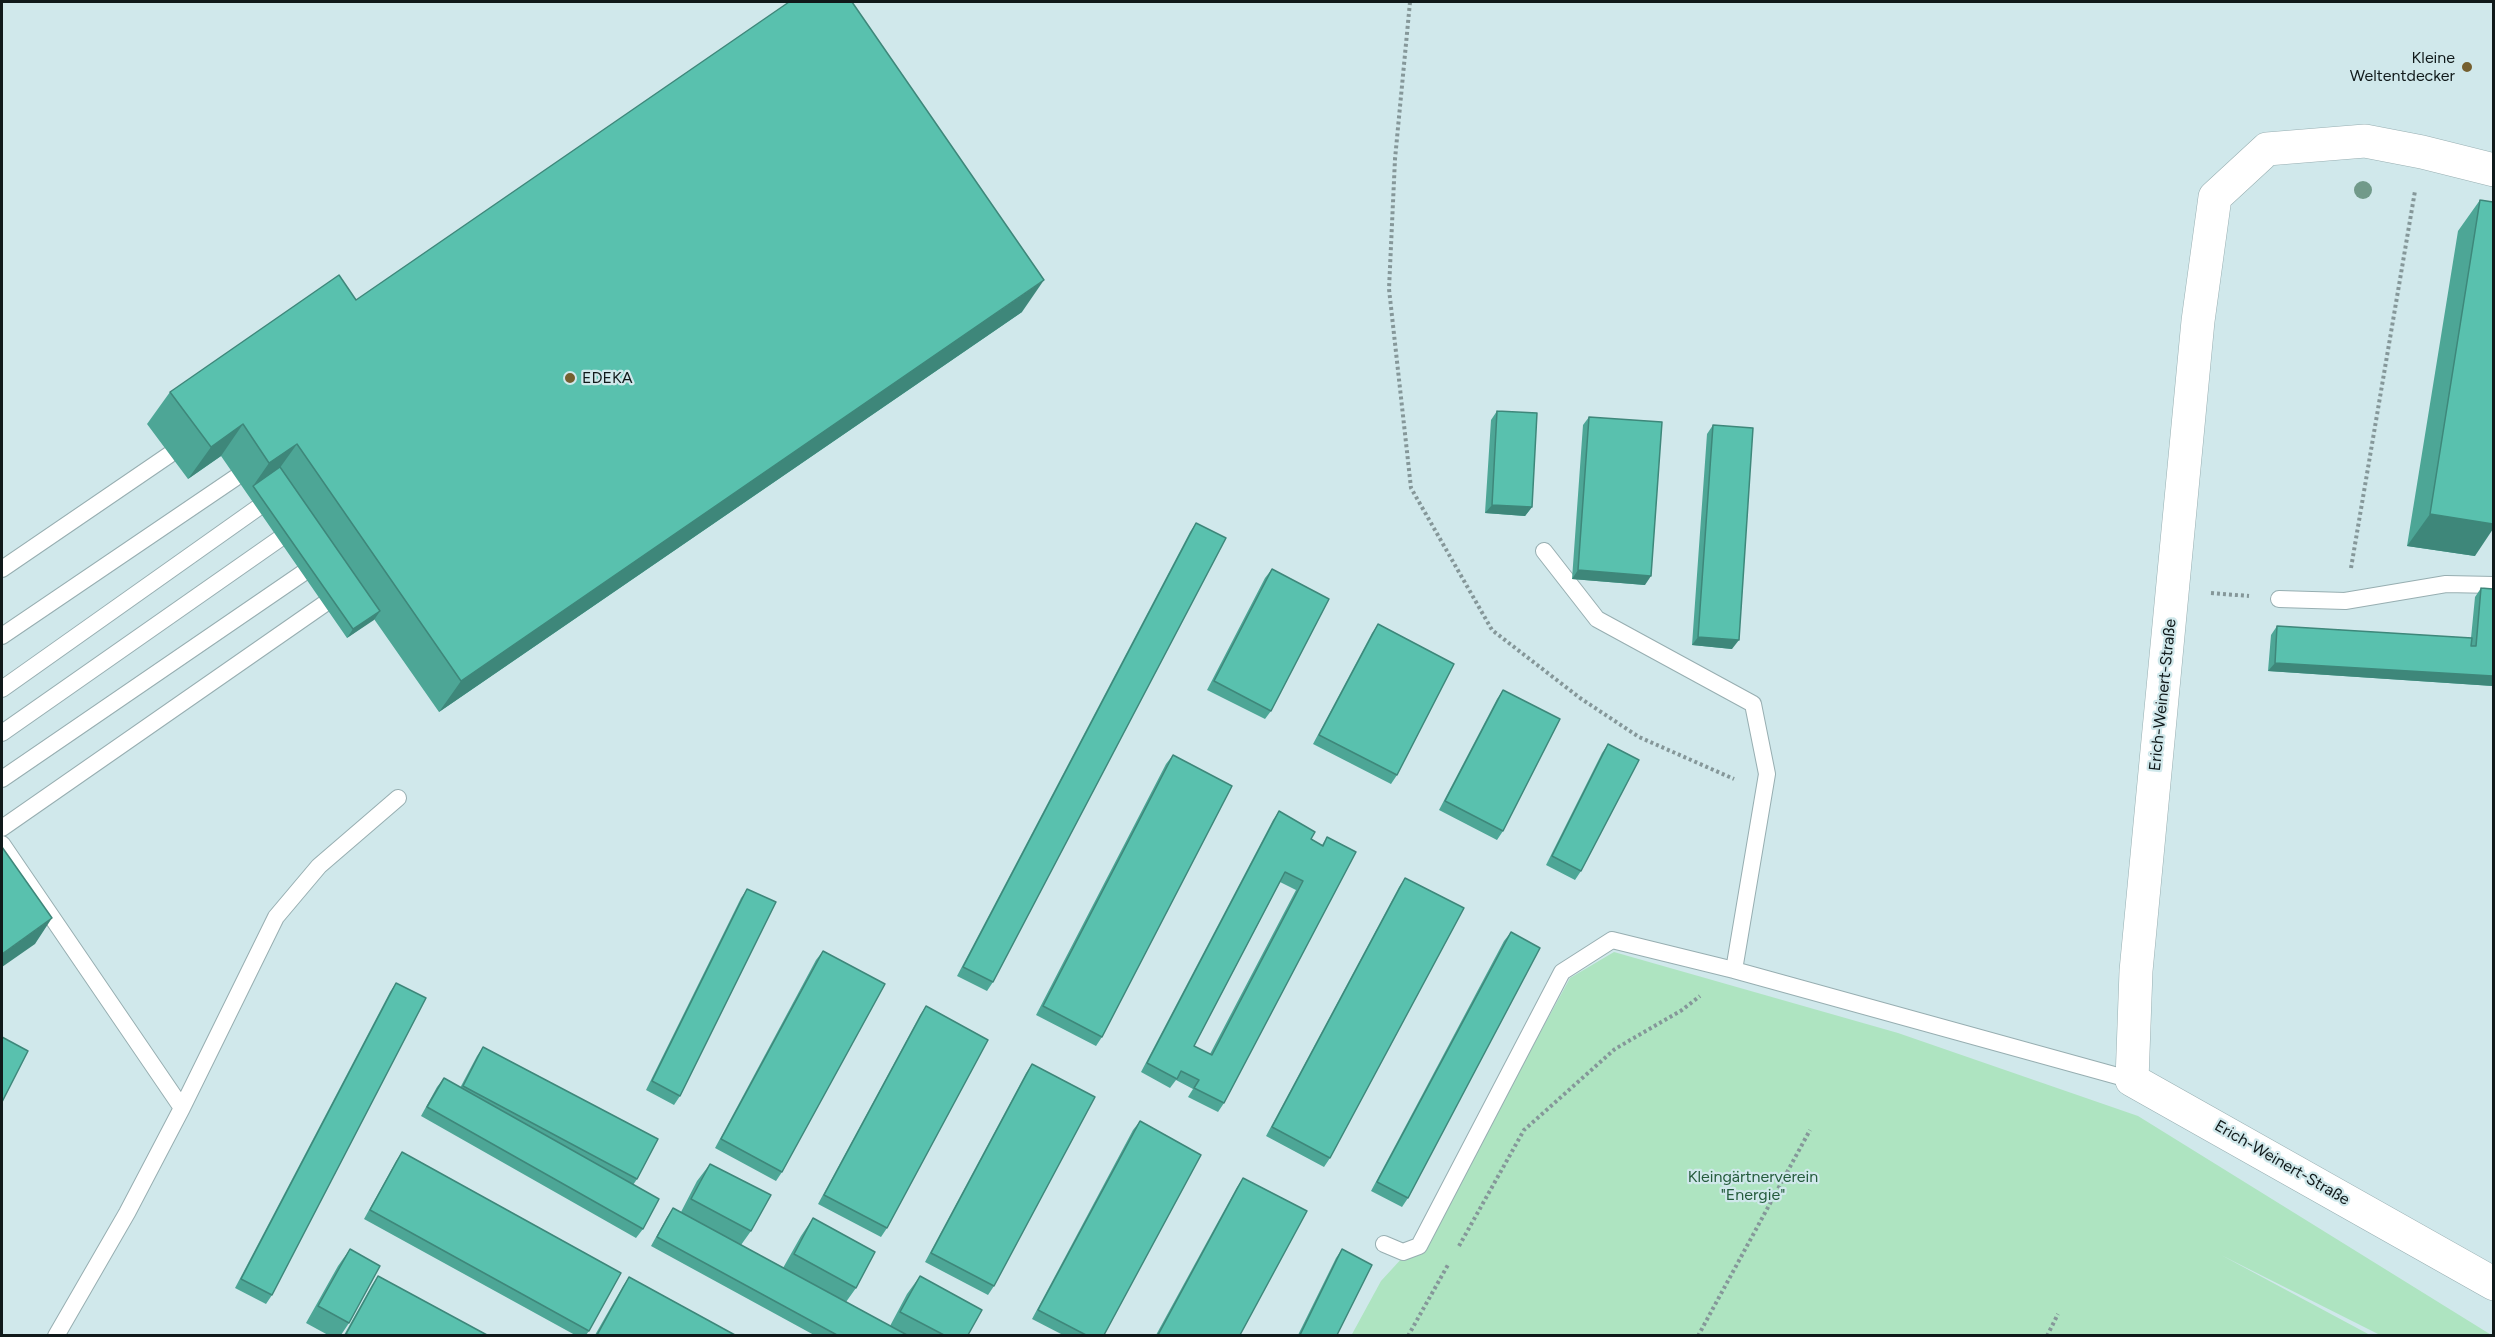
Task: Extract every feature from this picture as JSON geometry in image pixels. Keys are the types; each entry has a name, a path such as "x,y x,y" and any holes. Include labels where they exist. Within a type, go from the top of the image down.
{"street":[{"name":"Erich-Weinert-Straße","path":"2493,170 2422,152 2365,141 2267,149 2215,197 2198,321 2136,971 2132,1080 2493,1284"}],"lane":[{"path":"2,569 169,455"},
{"path":"2,636 235,478"},
{"path":"2,689 284,489"},
{"path":"2,733 306,521"},
{"path":"1544,550 1598,618 1753,704 1767,774 1734,970"},
{"path":"2,779 329,555"},
{"path":"2279,599 2345,601 2446,584 2493,585"},
{"path":"2,828 350,585"},
{"path":"56,1335 127,1213 182,1108 276,917 318,866 398,798"},
{"path":"2,844 182,1108"},
{"path":"1384,1244 1403,1252 1419,1246 1562,972 1612,940 1734,970 2132,1080"}],"path":[{"path":"1410,2 1395,159 1389,289 1411,489 1492,630 1580,698 1639,737 1728,776 1764,795"},
{"path":"2345,601 2422,152"},
{"path":"2173,590 2279,599"},
{"path":"1408,1335 1524,1130 1615,1049 1682,1010 1734,970"},
{"path":"1698,1335 1810,1130"},
{"path":"2046,1335 2058,1314"}],"green space":[{"name":"Kleingärtnerverein \"Energie\"","path":"1614,952 1898,1033 2138,1116 2493,1336 2380,1335 2221,1255 2370,1335 1351,1336 1381,1281 1403,1257 1422,1249 1570,978"}],"building":[{"name":"EDEKA","path":"789,2 852,2 1044,280 461,681 297,444 269,463 243,424 211,447 170,392 339,275 356,300"},
{"path":"2480,200 2493,202 2493,524 2430,514"},
{"path":"1497,411 1537,413 1532,507 1492,505"},
{"path":"1589,417 1662,422 1651,576 1578,570"},
{"path":"1713,425 1753,428 1739,640 1698,637"},
{"path":"280,467 380,611 353,629 253,486"},
{"path":"1196,523 1226,538 993,982 963,967"},
{"path":"1272,569 1329,599 1271,711 1214,681"},
{"path":"2481,588 2493,589 2493,676 2275,663 2277,626 2472,638 2471,646 2476,646"},
{"path":"1378,624 1454,664 1397,775 1319,735"},
{"path":"1503,690 1560,719 1503,831 1445,801"},
{"path":"1608,744 1639,760 1581,871 1552,856"},
{"path":"1173,755 1232,786 1102,1037 1043,1006"},
{"path":"1279,811 1315,832 1311,839 1323,846 1327,837 1356,852 1224,1103 1194,1088 1199,1080 1181,1071 1177,1079 1147,1063","holes":["1285,872 1303,881 1212,1055 1194,1046"]},
{"path":"2,847 52,918 2,954"},
{"path":"1405,878 1464,908 1330,1158 1272,1127"},
{"path":"747,889 776,902 680,1096 652,1081"},
{"path":"1511,932 1540,948 1408,1198 1377,1182"},
{"path":"823,951 885,984 782,1172 721,1139"},
{"path":"396,983 426,998 272,1295 241,1279"},
{"path":"926,1006 988,1040 887,1228 824,1195"},
{"path":"2,1037 28,1051 2,1102"},
{"path":"483,1047 658,1139 637,1179 463,1086"},
{"path":"1032,1064 1095,1097 994,1286 931,1253"},
{"path":"444,1078 659,1199 643,1229 427,1107"},
{"path":"1140,1121 1201,1155 1104,1335 1086,1335 1038,1310"},
{"path":"402,1152 621,1273 589,1331 370,1210"},
{"path":"710,1164 771,1195 751,1231 691,1199"},
{"path":"1243,1178 1307,1211 1240,1335 1158,1335"},
{"path":"673,1208 907,1335 837,1335 657,1237"},
{"path":"813,1218 875,1252 856,1288 794,1254"},
{"path":"350,1249 380,1266 349,1323 318,1306"},
{"path":"1342,1249 1372,1265 1337,1335 1300,1335"},
{"path":"378,1276 487,1335 346,1334"},
{"path":"920,1276 982,1310 968,1335 944,1335 900,1312"},
{"path":"629,1277 735,1335 597,1335"}],"place":[{"name":"Kleine Weltentdecker","path":"2467,67"},
{"name":"EDEKA","path":"570,378"}]}
